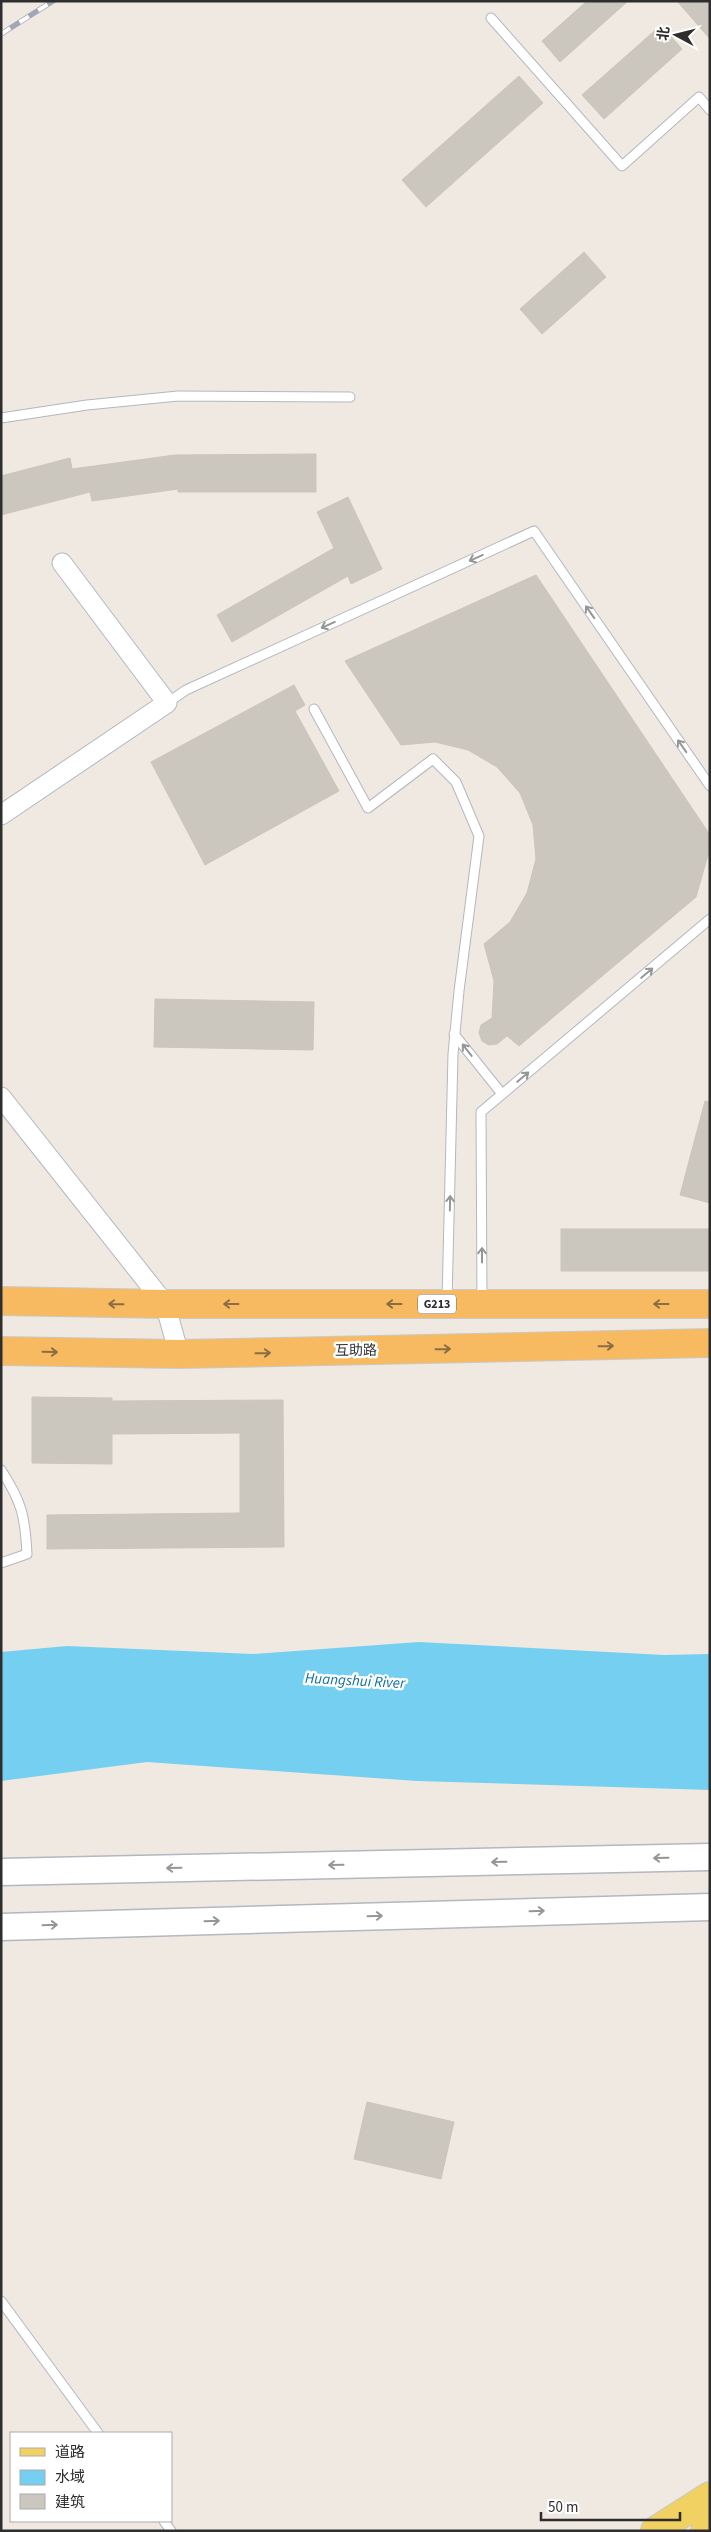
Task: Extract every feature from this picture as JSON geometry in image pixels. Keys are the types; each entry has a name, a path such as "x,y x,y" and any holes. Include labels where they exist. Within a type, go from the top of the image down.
{"highway":[{"name":"G213","path":"1,1301 165,1304 710,1304"},
{"name":"互助路","path":"1,1351 180,1354 710,1344"}],"main road":[{"path":"1,1872 710,1857"},
{"path":"1,1927 710,1907"},
{"path":"655,2531 710,2496"},
{"path":"705,2531 710,2528"}],"street":[{"path":"1,815 167,703 62,563"},
{"path":"1,1097 165,1304 180,1354"}],"lane":[{"path":"491,18 622,166 698,97 710,110"},
{"path":"1,418 87,405 178,396 350,397"},
{"path":"167,703 186,690 534,532 710,786"},
{"path":"314,709 368,808 433,759 456,782 479,836 454,1034 447,1304"},
{"path":"482,1304 481,1112 710,920"},
{"path":"454,1034 502,1094"},
{"path":"1,1470 18,1495 26,1528 27,1554 1,1563"},
{"path":"1,2301 97,2432"}],"water":[{"name":"Huangshui River","path":"419,1642 664,1655 710,1654 710,1790 417,1781 147,1762 1,1781 1,1652 67,1646 253,1654"}],"building":[{"path":"587,1 628,1 560,62 542,41"},
{"path":"677,1 710,1 710,39"},
{"path":"661,25 682,49 604,119 582,95"},
{"path":"519,76 543,103 426,207 402,180"},
{"path":"584,252 606,277 542,334 520,309"},
{"path":"316,454 316,492 178,492 178,489 92,501 90,492 1,515 1,476 70,458 72,469 175,455"},
{"path":"348,497 382,569 351,584 348,576 232,642 217,615 334,548 317,512"},
{"path":"536,575 710,835 710,848 696,897 519,1046 507,1036 497,1044 489,1045 482,1041 479,1033 481,1025 492,1018 494,981 484,944 510,922 527,893 536,859 533,825 520,793 497,767 468,750 435,742 401,745 345,661"},
{"path":"294,685 305,705 295,711 339,791 205,865 151,762"},
{"path":"155,999 314,1002 313,1050 154,1047"},
{"path":"705,1101 710,1102 710,1203 680,1195"},
{"path":"561,1229 710,1229 710,1271 561,1271"},
{"path":"32,1397 112,1398 112,1401 283,1400 284,1547 47,1549 47,1515 240,1513 240,1433 112,1434 112,1464 32,1463"},
{"path":"367,2102 454,2122 441,2179 354,2159"}],"railway":[{"path":"1,34 53,1"}]}
